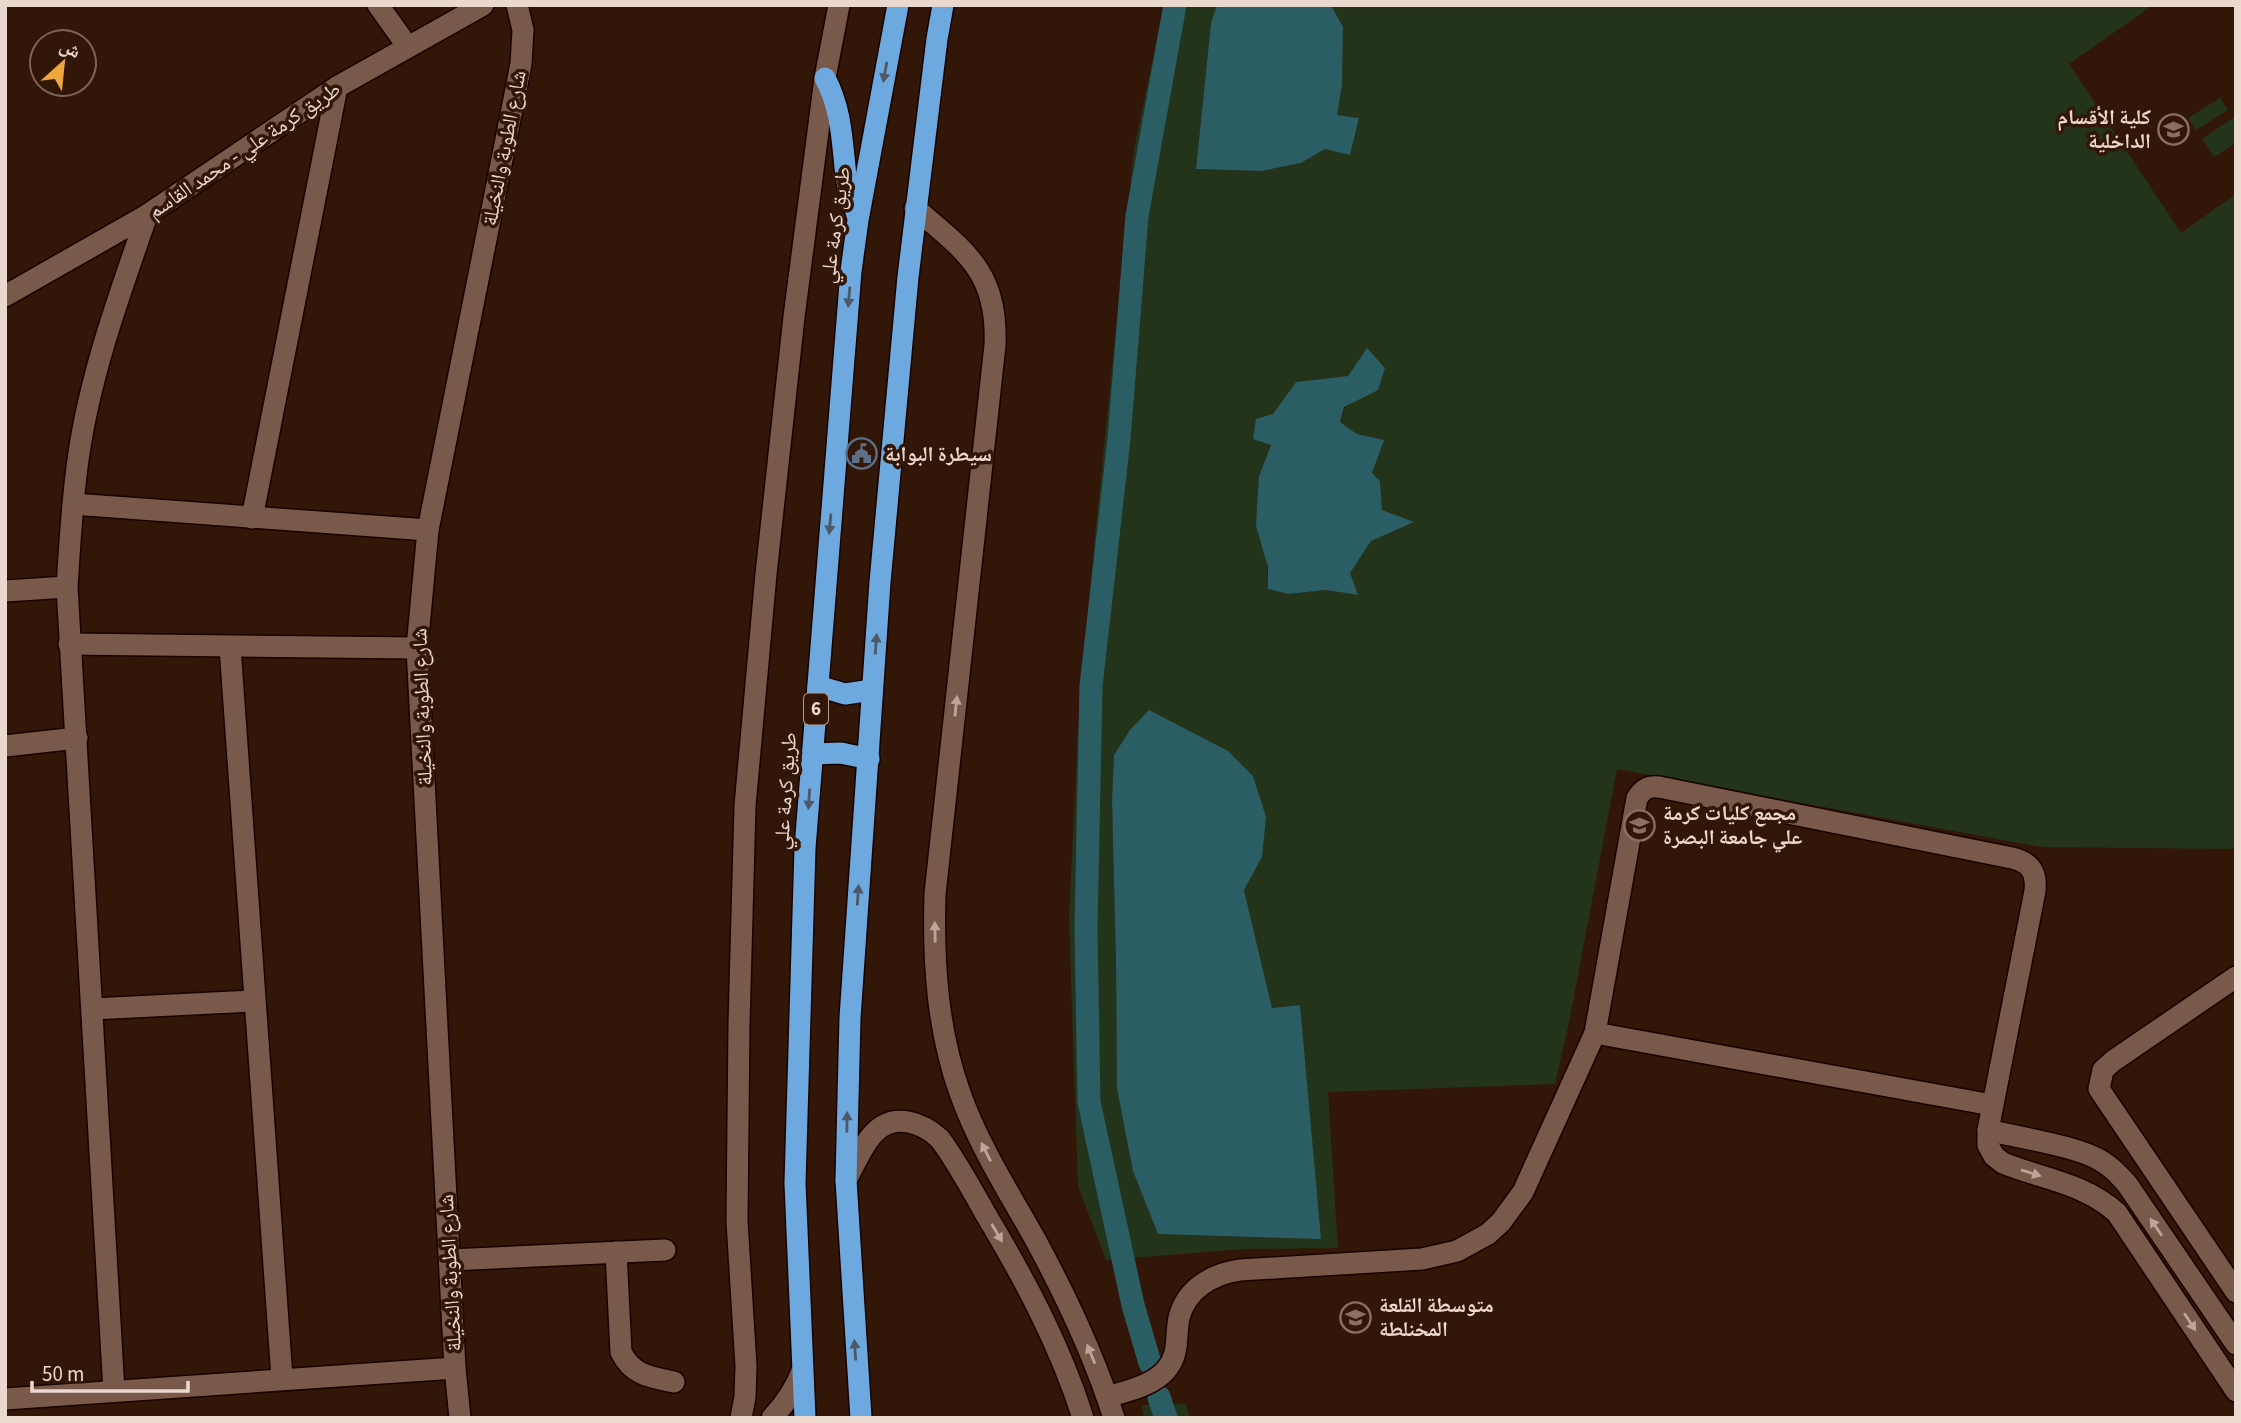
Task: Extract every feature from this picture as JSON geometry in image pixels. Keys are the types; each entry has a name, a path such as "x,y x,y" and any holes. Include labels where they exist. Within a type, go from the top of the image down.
{"highway":[{"name":"طريق كرمة علي","path":"805,1418 795,1183 805,848 851,271 898,5"},
{"path":"860,1418 846,1180 850,1018 872,690 915,208 943,5"},
{"path":"825,78 840,118 848,185 858,220"},
{"path":"818,686 845,694 872,690"},
{"path":"812,754 841,752 869,759"}],"street":[{"path":"377,5 408,47"},
{"name":"طريق كرمة علي - محمد القاسم","path":"5,296 147,215 337,88 484,5"},
{"name":"شارع الطوبة والنخيلة","path":"460,1418 455,1368 417,648 428,530 521,64 523,30 517,5"},
{"path":"741,1418 746,1366 737,1221 745,806 766,575 794,317 825,78 839,5"},
{"path":"252,518 337,88"},
{"path":"915,208 964,251 980,271 991,294 996,319 935,894 935,957 942,1020 960,1092 975,1128 1065,1296 1093,1357 1110,1408 1165,1372 1176,1353 1179,1319 1183,1308 1196,1289 1216,1275 1240,1270 1422,1259 1457,1251 1488,1234 1501,1222 1523,1192 1595,1033 1636,798 1642,790 1650,786 2012,858 2024,861 2032,869 2036,880 2035,891 1992,1105 1988,1145 1994,1156 2003,1163 2078,1187 2092,1194 2116,1213 2236,1391"},
{"path":"114,1391 67,587 72,504 88,406 115,308 147,215"},
{"path":"72,504 428,530"},
{"path":"5,591 67,587"},
{"path":"69,643 417,648"},
{"path":"230,647 253,1001 282,1378"},
{"path":"5,746 77,738"},
{"path":"2236,977 2103,1070 2099,1079 2099,1089 2236,1292"},
{"path":"92,1009 253,1001"},
{"path":"1595,1033 1992,1105"},
{"path":"846,1180 870,1139 883,1126 892,1122 914,1122 924,1126 940,1139 1039,1307 1060,1354 1083,1418"},
{"path":"1988,1130 2081,1152 2104,1162 2127,1184 2236,1344"},
{"path":"2104,1162 2138,1148"},
{"path":"450,1260 665,1250"},
{"path":"616,1252 621,1352 627,1364 638,1374 674,1382"},
{"path":"5,1399 455,1368"},
{"path":"772,1418 785,1405 802,1371"}],"green space":[{"path":"1164,5 1217,5 1211,23 1196,169 1262,171 1301,163 1325,149 1350,154 1359,118 1337,115 1342,85 1343,27 1331,5 2153,5 2069,64 2181,233 2236,194 2236,849 2041,847 1617,769 1555,1084 1328,1092 1338,1248 1243,1249 1106,1260 1078,1186 1069,918 1078,732 1134,149","holes":["1367,348 1340,422 1357,434 1383,440 1372,473 1380,481 1382,510 1413,522 1371,541 1350,573 1357,595 1326,590 1288,594 1269,589 1259,476 1271,445 1273,415 1296,382 1348,376","1130,730 1262,857 1244,890 1272,1008 1300,1005 1117,1088 1112,800 1114,756"]},
{"path":"2220,98 2228,110 2196,130 2188,118"},
{"path":"2233,118 2236,122 2236,143 2214,157 2202,139"},
{"path":"1186,1404 1189,1418 1144,1418 1142,1405"}],"water":[{"path":"1217,5 1331,5 1343,27 1342,85 1337,115 1359,118 1350,155 1325,149 1301,163 1262,171 1196,169 1211,23"},
{"path":"1367,348 1385,368 1378,390 1344,407 1340,422 1357,434 1384,440 1372,473 1380,481 1382,510 1414,522 1371,541 1350,573 1358,595 1326,590 1288,594 1268,589 1268,567 1256,526 1259,476 1271,445 1253,439 1256,419 1273,414 1296,382 1348,376"},
{"path":"1149,710 1228,751 1253,776 1266,817 1262,857 1244,890 1272,1008 1300,1005 1321,1239 1158,1234 1133,1171 1117,1088 1112,800 1114,755 1130,730"}],"waterway":[{"path":"1150,1363 1133,1305 1089,1102 1086,929 1091,686 1119,439 1137,216 1175,5"},
{"path":"1159,1397 1166,1418"}],"place":[{"name":"كلية الأقسام الداخلية","path":"2174,129"},
{"name":"سيطرة البوابة","path":"862,454"},
{"name":"مجمع كليات كرمة علي جامعة البصرة","path":"1640,825"},
{"name":"متوسطة القلعة المخنلطة","path":"1356,1317"}]}
